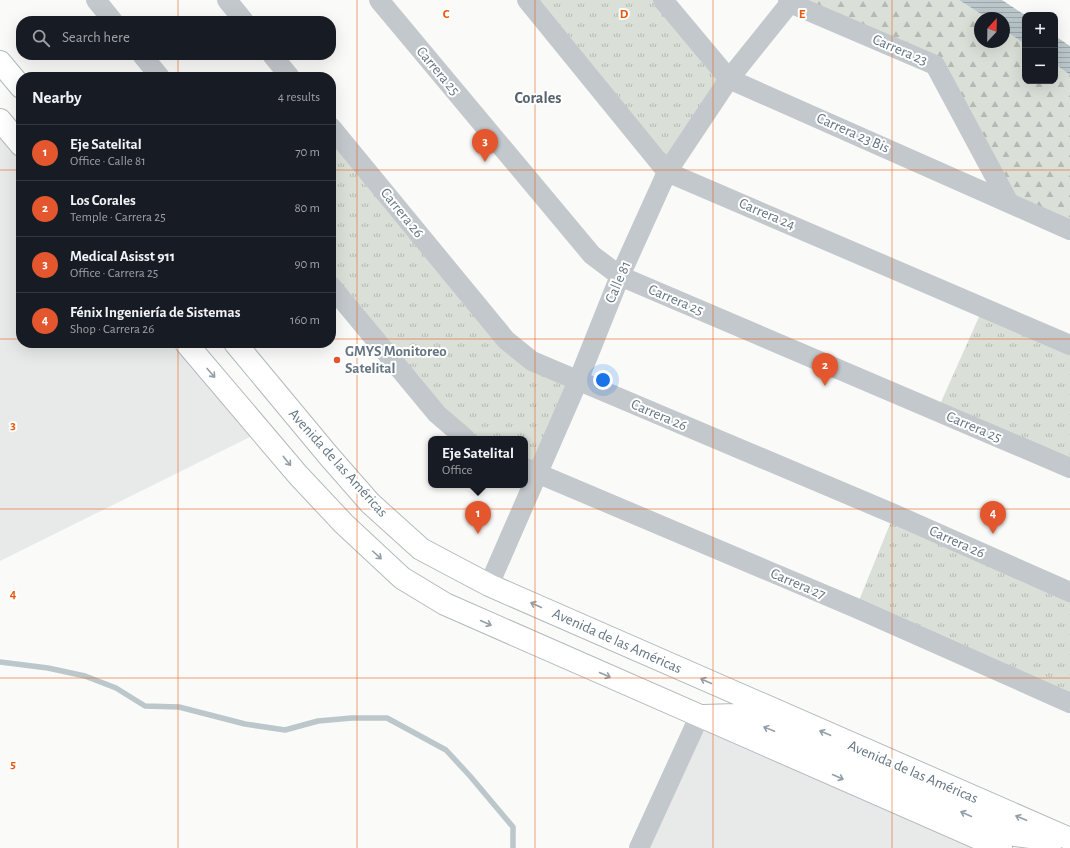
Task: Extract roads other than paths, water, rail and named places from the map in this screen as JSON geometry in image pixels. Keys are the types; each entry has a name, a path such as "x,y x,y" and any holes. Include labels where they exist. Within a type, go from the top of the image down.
{"main road":[{"path":"0,62 16,81"},
{"path":"0,120 16,139"},
{"path":"190,348 298,475 344,524 402,578 445,604 699,717 1001,848"},
{"name":"Avenida de las Américas","path":"239,348 328,456 370,503 421,549 488,584 1070,839"},
{"path":"699,717 736,715 1015,835 1070,843"}],"street":[{"path":"96,0 110,16"},
{"path":"227,0 240,16"},
{"name":"Carrera 25","path":"379,0 592,255 620,276 1070,468"},
{"name":"Carrera 24","path":"527,0 667,172 1070,345"},
{"name":"Carrera 23 Bis","path":"663,0 729,79 1070,230"},
{"name":"Calle 81","path":"531,471 578,381 620,276 667,172 729,79 789,1"},
{"name":"Carrera 23","path":"789,1 935,64 1009,203"},
{"path":"146,60 156,72"},
{"path":"276,60 286,72"},
{"name":"Carrera 26","path":"336,133 506,340 532,361 894,514 1070,592"},
{"path":"336,292 437,414 463,436"},
{"name":"Carrera 27","path":"531,471 856,608 1070,703"},
{"name":"Calle 81","path":"488,584 525,488"},
{"path":"639,848 699,717"}],"waterway":[{"path":"0,662 48,668 85,676 116,688 145,706 179,707 245,724 285,730 318,721 352,718 387,718 446,750 513,827 513,848"}],"place":[{"name":"Medical Asisst 911","path":"485,162"},
{"name":"GMYS Monitoreo Satelital","path":"337,360"},
{"name":"Los Corales","path":"825,386"},
{"name":"Eje Satelital","path":"478,534"},
{"name":"Fénix Ingeniería de Sistemas","path":"993,534"}],"district":[{"name":"Corales","path":"538,98"}]}
